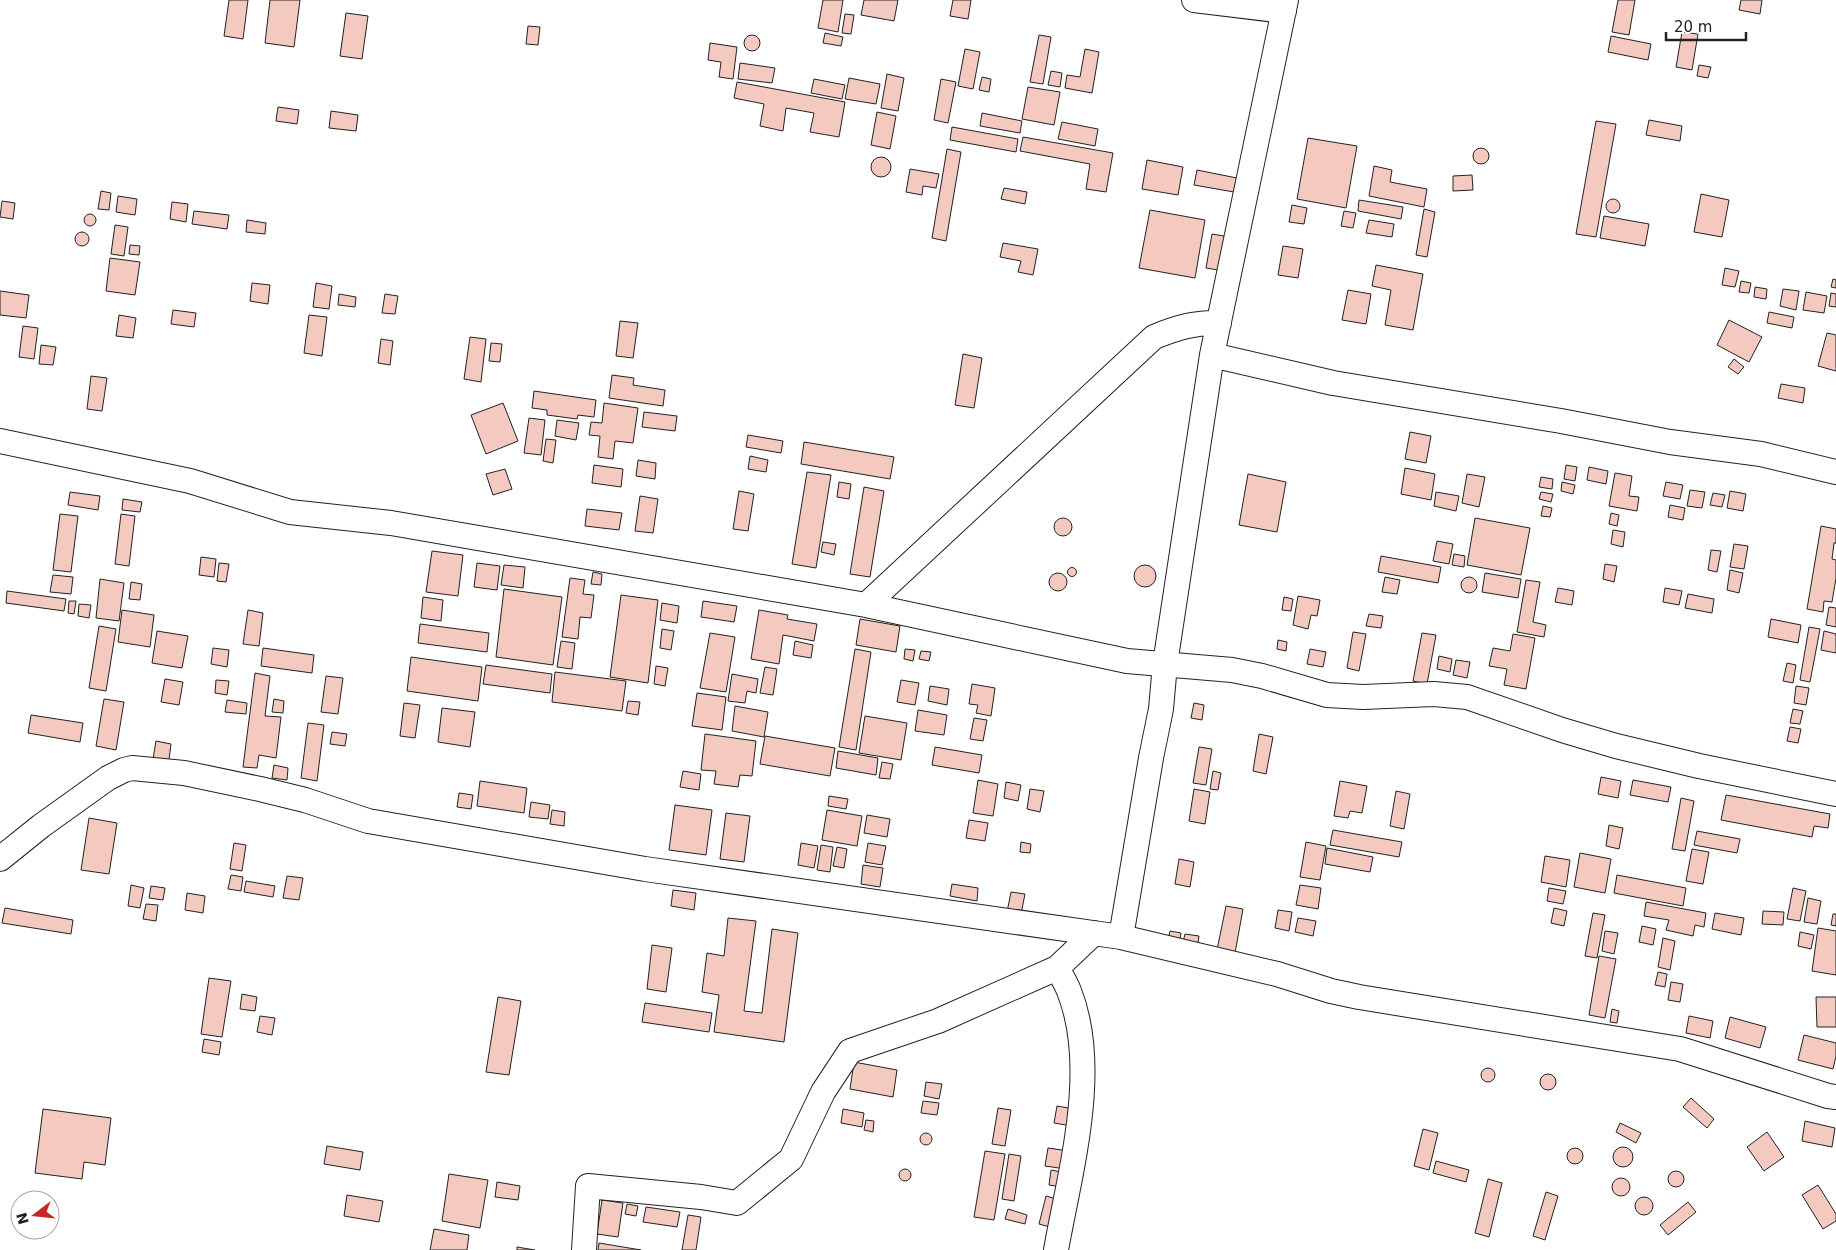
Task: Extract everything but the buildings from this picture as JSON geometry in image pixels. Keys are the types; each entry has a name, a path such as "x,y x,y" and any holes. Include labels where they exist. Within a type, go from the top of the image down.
{"street":[{"path":"1121,937 1161,709 1212,356 1285,5 1194,0"},
{"path":"866,605 1154,337 1174,328 1200,322 1219,323"},
{"path":"1212,356 1333,383 1561,421 1670,442 1761,454 1836,472"},
{"path":"0,441 190,480 290,512 391,523 866,605 1127,661 1232,670 1262,676 1327,696 1363,697 1434,694 1467,697 1562,730 1616,746 1780,784 1836,794"},
{"path":"0,859 41,826 108,778 124,770 132,768 184,774 305,800 368,821 636,867 1121,937 1277,974 1331,991 1359,997 1680,1049 1836,1097"},
{"path":"584,1250 588,1186 701,1197 737,1203 791,1159 823,1092 850,1051 938,1021 1057,968 1094,933"},
{"path":"1056,1250 1080,1117 1082,1086 1082,1053 1077,1022 1069,991 1057,968"}]}
